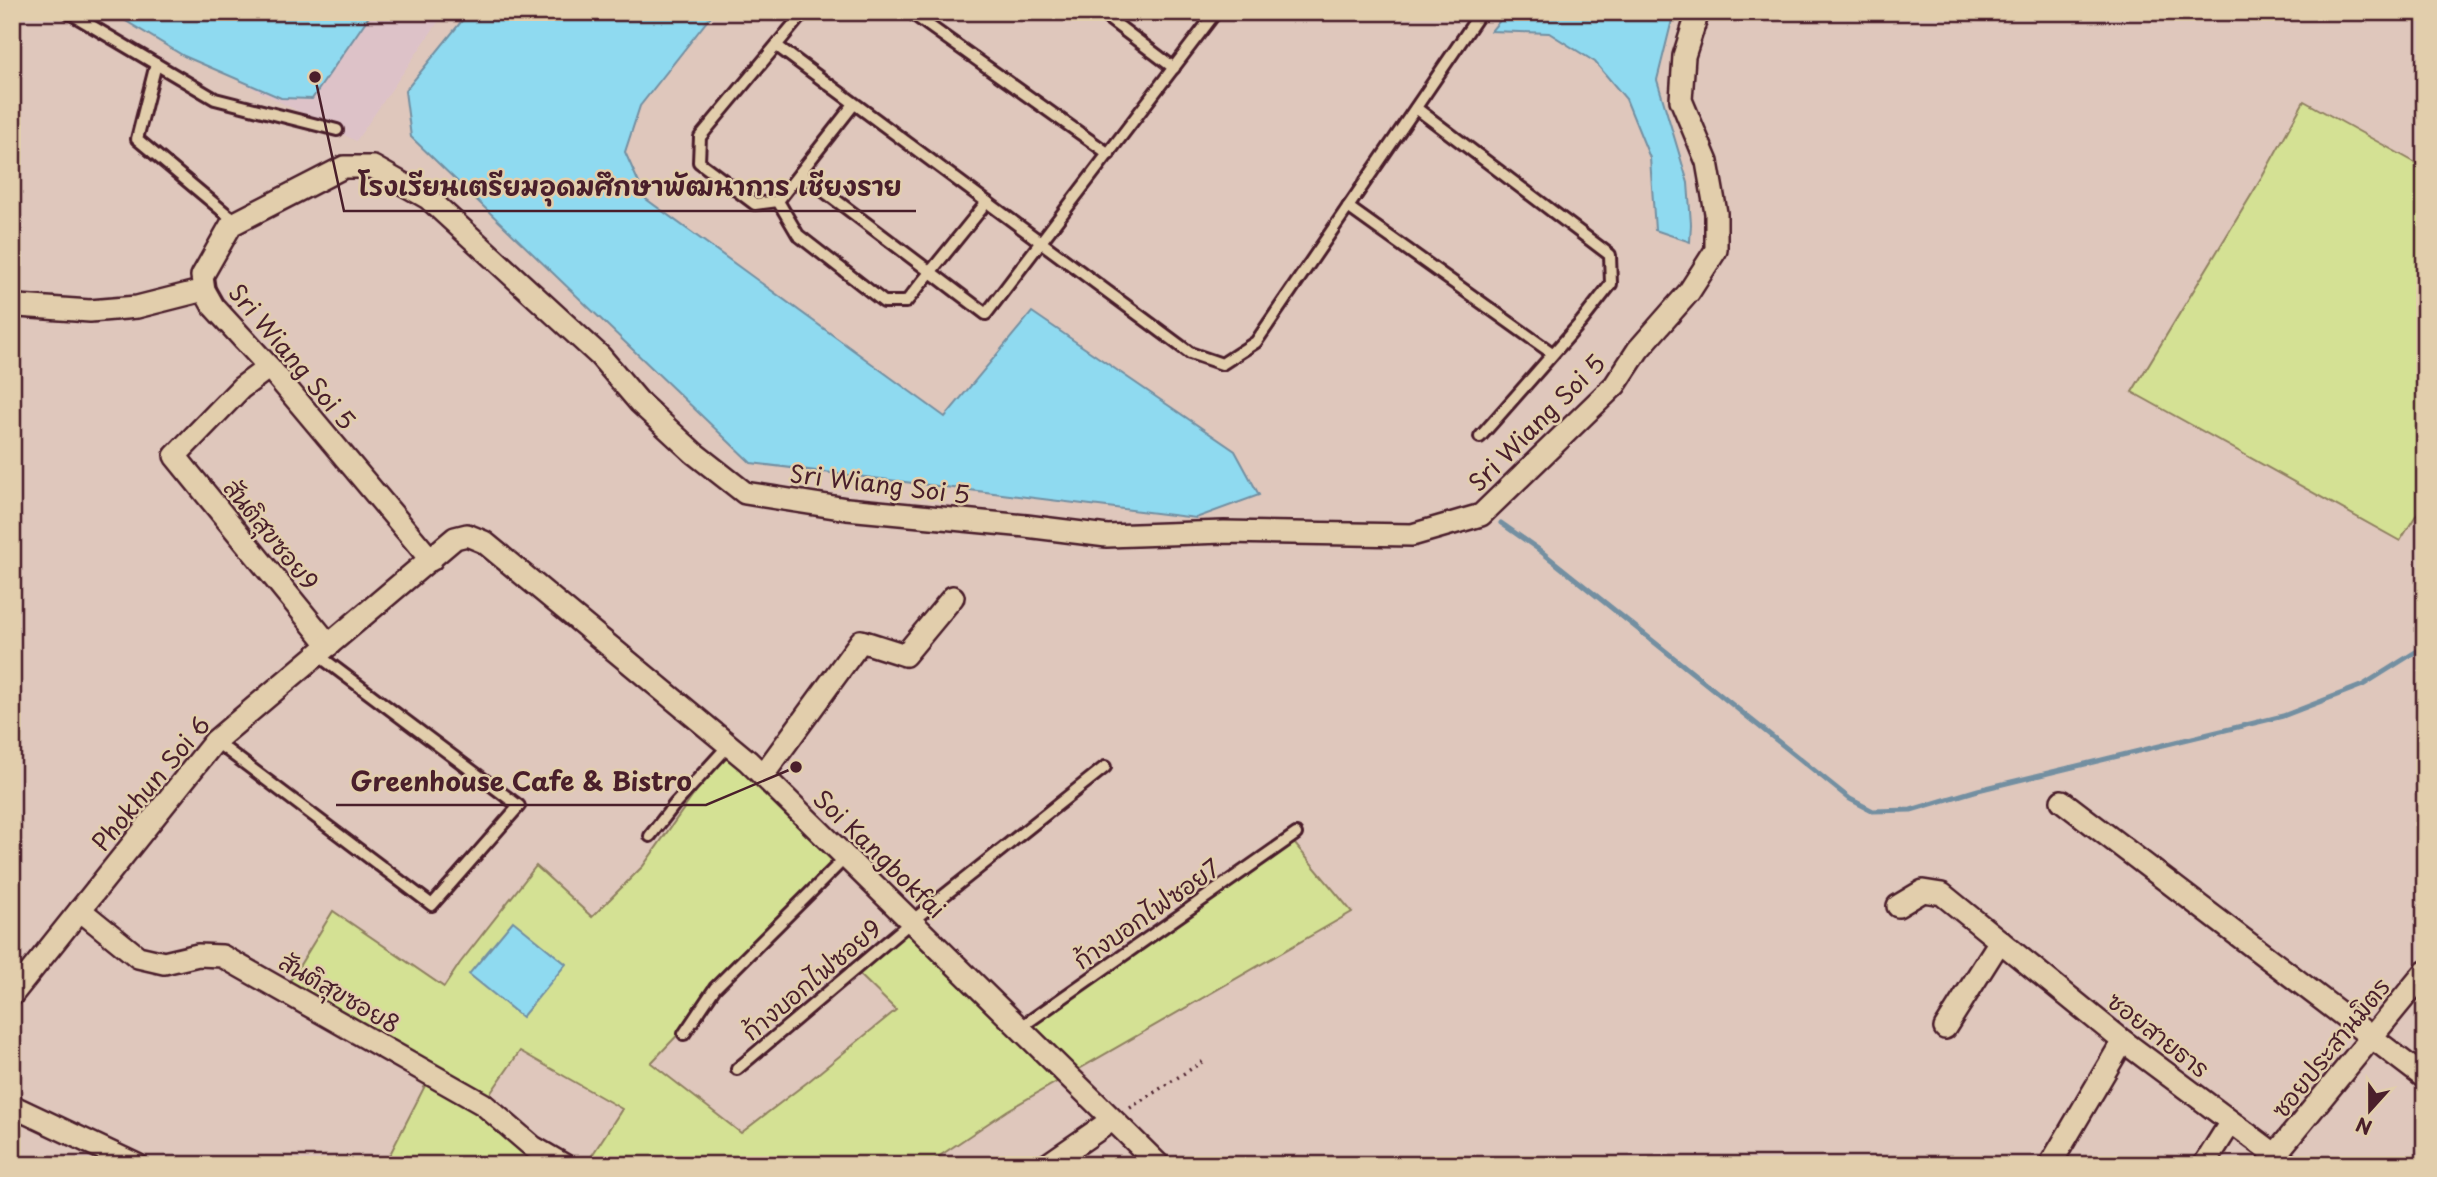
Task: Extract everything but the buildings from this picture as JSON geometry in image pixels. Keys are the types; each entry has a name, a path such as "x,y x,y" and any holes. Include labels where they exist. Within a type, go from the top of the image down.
{"street":[{"name":"Sri Wiang Soi 5","path":"439,553 213,306 204,290 202,276 232,225 344,167 373,167 428,198 600,356 640,403 694,453 745,493 847,509 1107,536 1224,532 1412,535 1481,515 1615,385 1638,350 1689,292 1716,250 1717,213 1707,162 1681,100 1684,55 1698,12"},
{"path":"14,307 90,311 137,307 204,290"},
{"name":"สันติสุขซอย9","path":"269,367 242,388 175,456 323,650"},
{"name":"Soi Kangbokfai","path":"439,553 455,538 467,535 484,542 729,745 763,775 1159,1165"},
{"name":"Phokhun Soi 6","path":"12,995 215,741 439,553"},
{"path":"763,775 861,641 905,655 953,597"},
{"path":"2062,801 2425,1079"},
{"name":"ซอยสายธาร","path":"1898,906 1923,891 1942,894 2123,1041 2282,1160"},
{"name":"สันติสุขซอย8","path":"80,910 138,957 164,962 198,955 222,956 483,1104 533,1147 564,1165"},
{"path":"1945,1028 2000,941"},
{"name":"ซอยประสานมิตร","path":"2282,1160 2371,1037 2425,972"},
{"path":"2050,1165 2123,1041"},
{"path":"12,1106 137,1165"},
{"path":"1047,1165 1112,1120"},
{"path":"2204,1165 2231,1122"}],"lane":[{"path":"68,12 215,99 337,131"},
{"path":"804,12 700,136 699,162 755,204 778,201 854,104"},
{"path":"911,12 1109,154"},
{"path":"1100,12 1174,68"},
{"path":"800,173 986,314 1216,12"},
{"path":"777,46 1190,353 1222,364 1256,342 1481,12"},
{"path":"156,64 137,139 236,222"},
{"path":"1416,108 1610,255 1611,284 1480,438"},
{"path":"778,201 798,235 884,302 906,302 987,202"},
{"path":"1348,207 1552,353"},
{"path":"215,741 432,905 519,806 323,650"},
{"path":"650,836 729,745"},
{"name":"ก้างบอกไฟซอย9","path":"737,1069 912,921 1105,767"},
{"name":"ก้างบอกไฟซอย7","path":"1020,1027 1296,834"},
{"path":"684,1034 715,988 846,857"}],"path":[{"path":"1112,1120 1205,1060"}],"shaded area":[{"path":"105,12 445,12 356,141"}],"green space":[{"path":"2304,101 2425,168 2425,501 2400,541 2132,392 2261,179"},
{"path":"729,745 846,857 651,1063 741,1133 896,1010 854,969 912,921 1021,1026 1290,838 1352,912 1008,1110 926,1165 591,1165 587,1163 622,1109 520,1051 483,1104 533,1147 522,1165 396,1165 387,1160 431,1074 284,991 333,911 444,987 536,866 592,917 643,866"}],"water":[{"path":"111,12 372,12 312,99 281,98 184,56"},
{"path":"469,12 714,12 640,106 625,152 646,199 945,417 1032,312 1235,451 1259,495 1196,518 751,463 411,137 405,91"},
{"path":"1507,12 1674,12 1657,80 1688,183 1690,242 1655,230 1650,158 1626,99 1595,62 1549,33 1491,31"},
{"path":"513,921 566,964 522,1017 469,974"}],"waterway":[{"path":"1501,523 1538,549 1850,799 1873,811 1911,810 1978,790 2283,716 2363,685 2425,646"}],"place":[{"name":"โรงเรียนเตรียมอุดมศึกษาพัฒนาการ เชียงราย","path":"315,77"},
{"name":"Greenhouse Cafe & Bistro","path":"796,767"}]}
